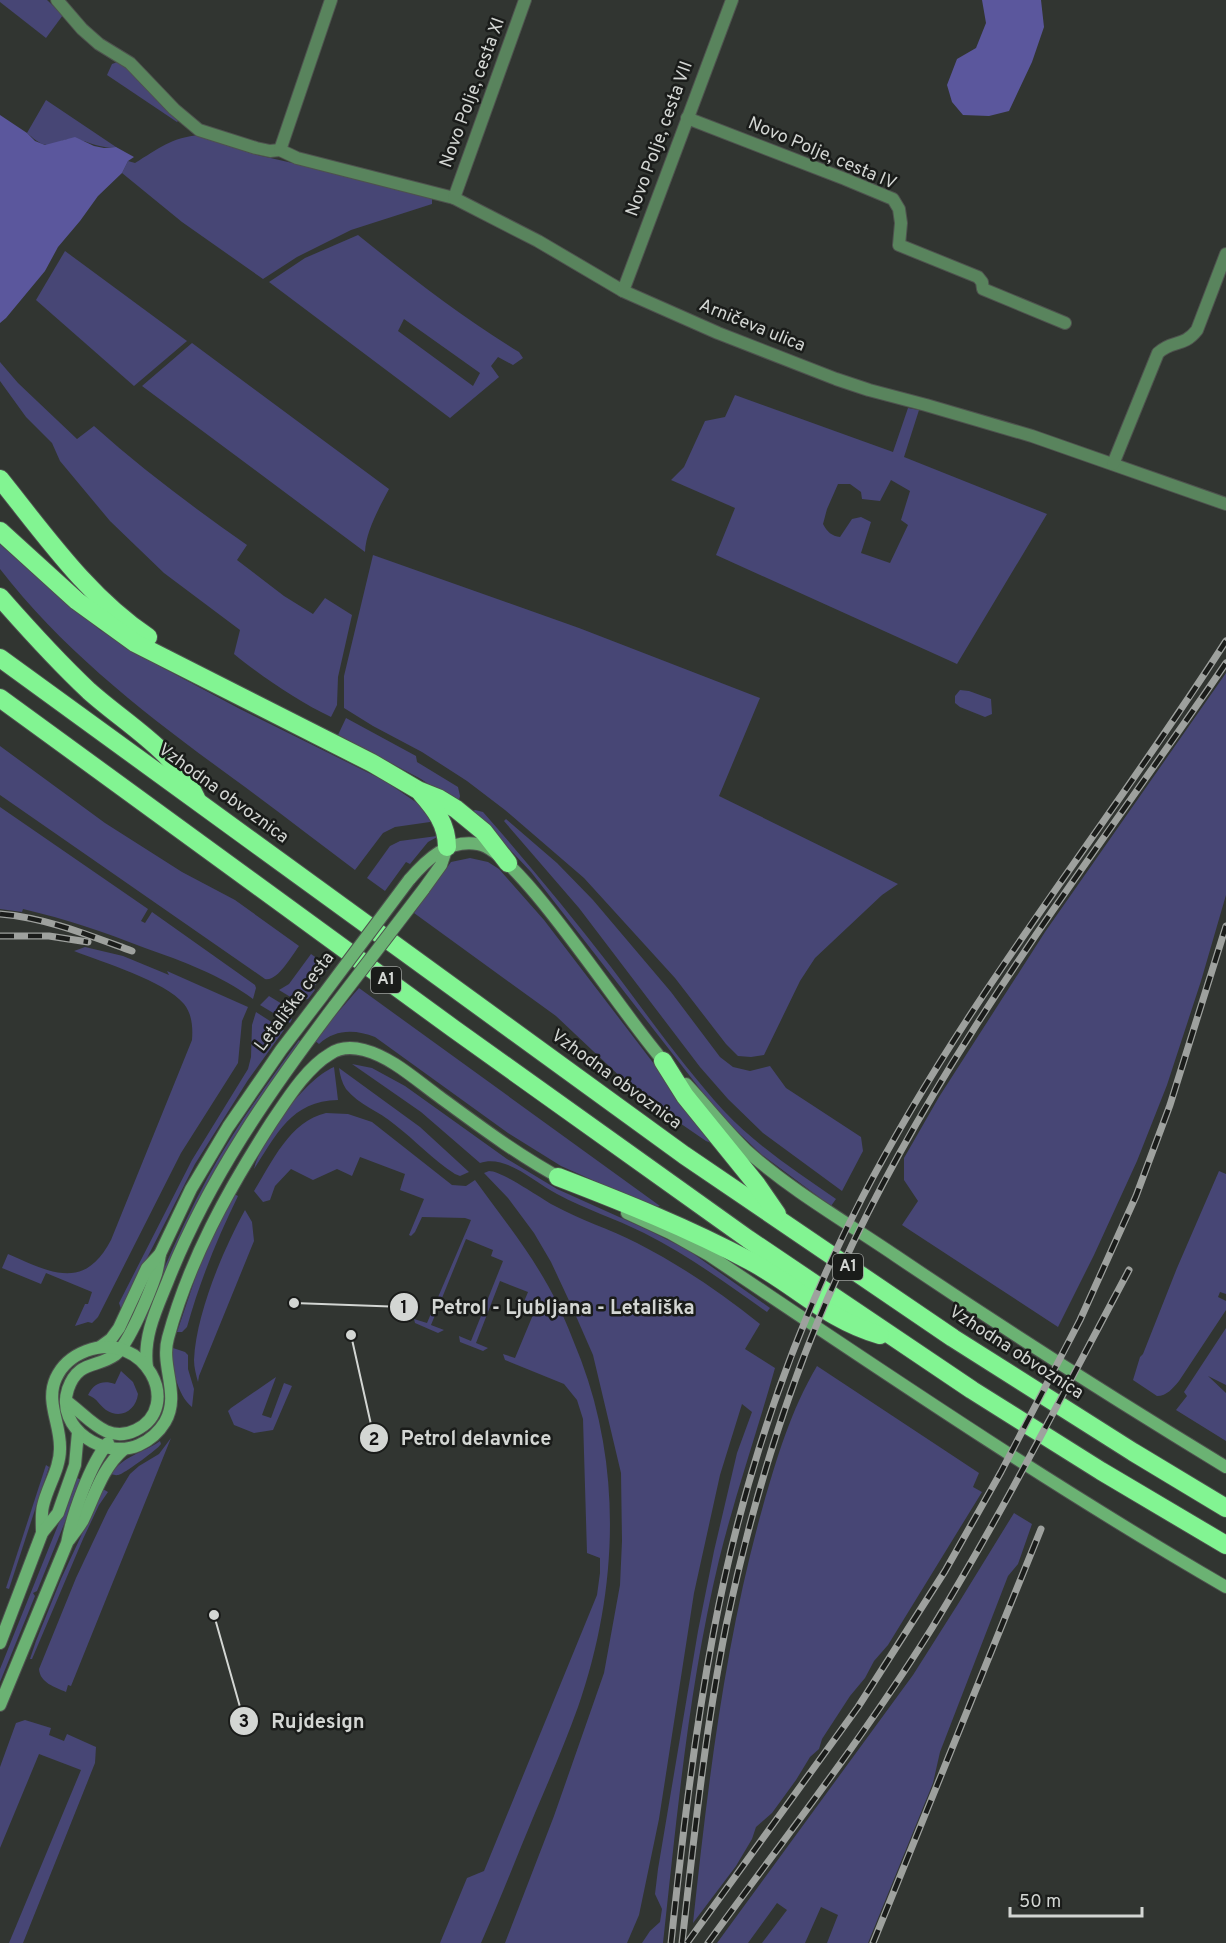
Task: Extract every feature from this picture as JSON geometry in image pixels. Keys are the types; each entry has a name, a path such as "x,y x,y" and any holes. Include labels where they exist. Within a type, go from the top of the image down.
{"highway":[{"path":"0,479 56,549 118,615 230,692"},
{"path":"0,531 53,581 135,643 372,762 418,790 438,798 456,809 484,832 508,863"},
{"path":"0,597 54,657 90,692 169,757 187,779 198,802"},
{"name":"Vzhodna obvoznica","path":"0,658 569,1073 783,1223 1016,1379 1226,1508"},
{"name":"A1","path":"0,698 673,1187 897,1340 1101,1471 1226,1545"},
{"path":"418,790 440,818 446,833 447,847"},
{"path":"663,1060 685,1096 757,1185 783,1223"},
{"path":"558,1177 649,1213 715,1243 753,1263 836,1318 859,1329 897,1340"}],"main road":[{"path":"447,847 460,843 483,845 494,850 508,863 544,905 663,1060 721,1124 770,1170 980,1312 1226,1467"},
{"name":"Letališka cesta","path":"98,1348 122,1348 157,1272 160,1254 191,1189 228,1126 281,1050 409,880 427,861 447,847"},
{"name":"Letališka cesta","path":"0,1705 67,1543 71,1519 104,1448 118,1435 139,1429 154,1412 158,1396 147,1367 146,1352 152,1322 180,1252 230,1156 275,1086 441,865 447,847"},
{"path":"251,1155 283,1105 313,1067 332,1052 350,1048 366,1050 390,1062 517,1153 616,1209 670,1233 709,1255 987,1442 1226,1587"},
{"path":"251,1155 275,1086"},
{"name":"Letališka cesta","path":"66,1401 71,1419 78,1432 104,1448 133,1448 148,1441 161,1429 168,1417 172,1400 166,1361 168,1338 179,1304 215,1217 251,1155"},
{"name":"Letališka cesta","path":"42,1533 43,1507 60,1452 59,1432 52,1400 54,1384 61,1370 73,1358 104,1345 116,1334 147,1268 160,1254"},
{"path":"118,1435 100,1429 84,1413 66,1401 72,1381 81,1370 109,1358 122,1348 133,1354 147,1367"},
{"name":"Letališka cesta","path":"0,1644 42,1533 58,1513 75,1465 78,1432"},
{"name":"Letališka cesta","path":"67,1543 82,1522 106,1470 124,1449"}],"street":[{"name":"Arničeva ulica","path":"57,0 82,29 99,44 130,63 174,109 199,130 256,148 270,151 280,150 297,158 454,198 538,241 623,291 718,333 868,390 1032,436 1226,504"},
{"path":"280,150 331,0"},
{"name":"Novo Polje, cesta XI","path":"454,198 525,0"},
{"name":"Novo Polje, cesta VII","path":"623,291 732,0"},
{"name":"Novo Polje, cesta IV","path":"687,118 892,199 899,209 901,233 899,245 978,277 982,282 983,290 1065,323"},
{"path":"1113,464 1158,353 1165,346 1191,339 1197,330 1226,254"}],"shaded area":[{"path":"0,0 47,0 63,15 46,38"},
{"path":"982,0 1041,0 1044,27 1032,62 1009,111 989,116 963,115 952,102 947,85 957,59 976,48 986,23"},
{"path":"120,61 179,120 177,122 107,75 112,64"},
{"path":"46,100 116,147 103,147 76,139 67,139 50,145 36,140 27,133"},
{"path":"0,115 35,141 45,145 75,137 94,146 116,147 134,157 128,161 122,173 98,196 58,247 45,271 0,323"},
{"path":"200,135 258,155 412,193 432,199 432,204 351,230 297,257 263,279 182,222 122,173 128,161 135,163 173,141"},
{"path":"358,235 437,296 519,352 523,358 513,365 498,357 491,366 499,377 450,418 269,282 305,258","holes":["404,319 480,373 473,386 398,331"]},
{"path":"65,251 187,341 134,386 36,300"},
{"path":"192,343 389,489 370,528 365,552 142,386"},
{"path":"0,362 18,383 77,439 94,426 169,488 247,545 237,560 284,596 313,614 325,598 352,615 338,677 337,705 331,717 281,688 234,654 240,630 164,573 110,521 60,461 52,443 26,417 0,381"},
{"path":"735,395 893,452 908,408 919,410 904,457 1047,514 957,664 716,555 735,508 671,480 684,467 705,421 725,417","holes":["891,480 910,491 901,520 908,525 890,563 861,553 871,522 861,517 852,519 840,537 830,533 823,524 838,484 850,484 861,492 862,499 880,501"]},
{"path":"0,544 100,630 165,669 238,708 385,781 420,805 434,820 395,827 383,833 355,870 171,732 80,656 25,600 0,569"},
{"path":"373,555 579,628 760,698 719,796 898,884 882,895 815,958 800,981 764,1055 738,1056 675,978 584,878 505,810 467,781 422,752 344,708 344,676"},
{"path":"1226,673 1226,895 1167,1085 1137,1161 1058,1327 902,1225 918,1201 904,1180 904,1158 939,1097 1045,932"},
{"path":"960,690 991,699 992,714 985,717 960,707 955,703 955,696"},
{"path":"346,718 416,756 417,762 458,787 460,796 458,804 421,779 338,735"},
{"path":"0,746 105,823 182,872 235,900 299,946 288,962 274,977 265,979 0,795"},
{"path":"0,807 148,909 141,921 145,923 152,912 255,985 253,999 201,969 115,937 23,909 22,912 0,909"},
{"path":"475,810 483,812 548,889 611,967 680,1059 724,1111 792,1169 836,1199 831,1206 761,1154 721,1116 531,872 500,839 469,813"},
{"path":"506,819 557,863 593,900 671,992 720,1057 733,1067 750,1071 770,1066 786,1088 861,1137 863,1151 842,1191 763,1133 728,1099 700,1067 579,908 504,821"},
{"path":"439,833 439,836 428,842 410,864 406,862 385,891 367,878 390,846 400,841 437,836"},
{"path":"470,858 488,862 499,869 544,920 716,1145 706,1141 655,1106 628,1084 556,1016 414,913 451,862"},
{"path":"85,947 123,956 169,975 167,971 248,1007 242,1021 238,1063 181,1153 98,1317 92,1323 75,1326 92,1292 46,1273 41,1284 2,1268 8,1254 38,1267 65,1273 78,1272 89,1267 101,1256 111,1240 192,1040 189,1012 175,996 148,980 74,951"},
{"path":"311,954 329,967 313,988 315,990 308,999 297,1001 279,990 289,984"},
{"path":"359,988 660,1206 653,1207 561,1166 508,1133 375,1037 353,1032 338,1033 319,1044 314,1040"},
{"path":"269,996 292,1010 288,1016 292,1019 290,1023 260,1005"},
{"path":"256,1012 284,1030 248,1080 195,1164 121,1309 119,1303 192,1160 248,1069 251,1057 252,1025"},
{"path":"299,1040 301,1042 163,1279 146,1320 143,1318 166,1264 208,1177 240,1124"},
{"path":"352,1064 372,1068 405,1086 507,1159 557,1189 688,1250 770,1308 767,1312 707,1270 660,1242 548,1189 510,1166 490,1161 480,1163 421,1112"},
{"path":"334,1067 338,1100 308,1106 297,1113 278,1132 254,1169 266,1142 286,1111 310,1084"},
{"path":"339,1068 420,1127 469,1172 460,1176 455,1174 388,1119 351,1095 341,1079"},
{"path":"326,1113 348,1114 372,1122 452,1185 466,1186 475,1180 527,1252 559,1307 595,1402 604,1446 609,1489 610,1534 601,1621 591,1665 568,1734 481,1943 440,1943 467,1878 484,1871 597,1595 600,1558 587,1553 583,1419 577,1400 564,1384 505,1360 503,1354 515,1358 535,1310 523,1304 528,1292 500,1281 476,1343 488,1348 483,1351 460,1342 459,1336 471,1341 503,1261 491,1256 493,1250 466,1239 431,1325 444,1330 438,1333 415,1323 414,1319 427,1323 471,1220 422,1217 415,1232 409,1235 424,1199 400,1190 405,1174 360,1157 352,1176 337,1169 313,1180 291,1169 275,1186 270,1200 263,1202 254,1191 283,1144 302,1124"},
{"path":"489,1171 511,1180 563,1210 637,1243 716,1291 760,1324 745,1349 775,1368 732,1512 709,1607 685,1750 663,1943 642,1943 660,1922 662,1909 655,1894 658,1869 698,1631 737,1453 752,1412 742,1404 720,1475 694,1593 659,1819 639,1915 627,1943 505,1943 554,1816 604,1673 620,1585 621,1473 593,1355 551,1262 534,1233 508,1198 484,1173"},
{"path":"1219,1171 1226,1174 1226,1294 1220,1292 1218,1297 1226,1301 1226,1310 1179,1381 1167,1393 1157,1396 1133,1380 1140,1357"},
{"path":"234,1194 238,1196 210,1260 187,1327 182,1332 177,1332 202,1258"},
{"path":"245,1210 252,1222 254,1241 198,1382 194,1360 205,1303 228,1244"},
{"path":"1226,1328 1226,1385 1208,1376 1226,1393 1226,1441 1176,1410 1187,1396 1184,1392"},
{"path":"173,1348 188,1355 188,1369 194,1389 192,1407 182,1395 176,1380"},
{"path":"817,1366 979,1473 973,1487 982,1492 888,1645 874,1661 865,1678 850,1696 822,1739 819,1749 810,1757 772,1813 756,1827 752,1839 736,1866 693,1923 719,1713 738,1608 779,1452 792,1417"},
{"path":"121,1371 133,1382 138,1394 131,1409 117,1414 106,1410 88,1395 99,1384 107,1382 115,1384"},
{"path":"276,1377 262,1415 271,1418 284,1383 292,1386 273,1430 254,1433 234,1425 228,1411"},
{"path":"171,1438 71,1686 68,1685 66,1692 45,1681 39,1669 76,1578 108,1510 130,1474 159,1454"},
{"path":"160,1441 161,1444 158,1447 129,1469 119,1475 111,1474 121,1463"},
{"path":"46,1465 49,1467 9,1589 6,1588"},
{"path":"77,1478 82,1480 37,1591 33,1593 35,1596 0,1682 0,1669"},
{"path":"103,1489 108,1492 99,1505 83,1539 32,1659 30,1659 61,1579"},
{"path":"1014,1513 1032,1524 1018,1564 1008,1576 940,1752 933,1783 868,1943 827,1943 838,1915 821,1907 805,1943 762,1943 787,1910 777,1903 748,1943 717,1943 913,1675"},
{"path":"25,1720 51,1728 49,1735 64,1741 67,1734 96,1747 95,1763 23,1943 9,1943 81,1770 39,1754 0,1848 0,1767 16,1723"}],"railway":[{"path":"671,1943 694,1750 706,1673 725,1578 738,1522 771,1411 813,1303 862,1198 945,1054 990,984 1226,641"},
{"path":"682,1943 706,1744 726,1626 747,1536 772,1448 802,1360 820,1317 878,1193 969,1037 1018,961 1226,663"},
{"path":"0,914 51,923 132,951"},
{"path":"687,1943 858,1707 945,1571 1001,1472 1080,1320 1136,1196 1170,1105 1226,926"},
{"path":"0,936 49,936 88,942"},
{"path":"708,1943 851,1748 932,1628 1009,1495 1129,1270"},
{"path":"873,1943 1041,1529"}],"place":[{"name":"Petrol - Ljubljana - Letališka","path":"294,1303"},
{"name":"Petrol delavnice","path":"351,1335"},
{"name":"Rujdesign","path":"214,1615"}]}
